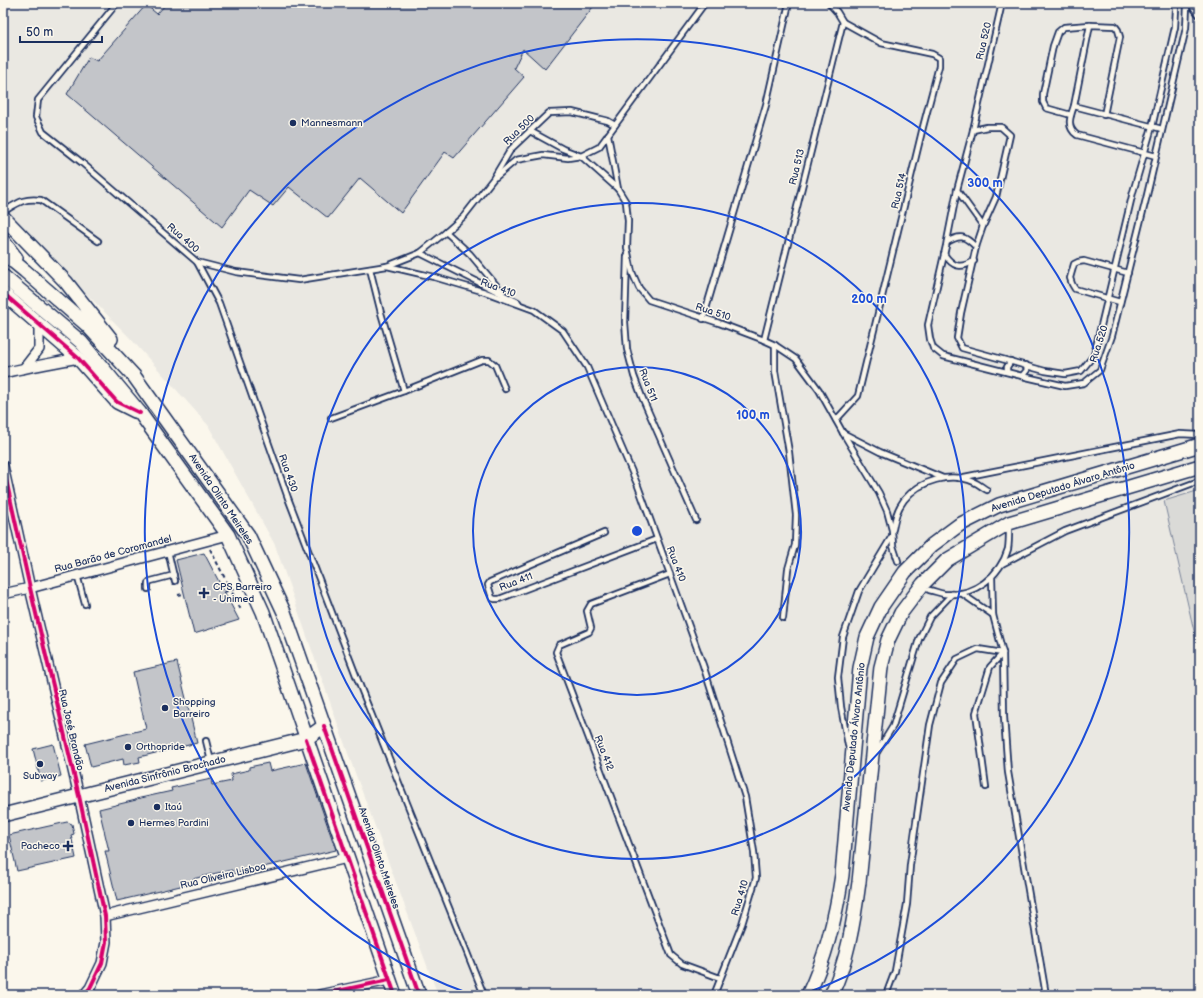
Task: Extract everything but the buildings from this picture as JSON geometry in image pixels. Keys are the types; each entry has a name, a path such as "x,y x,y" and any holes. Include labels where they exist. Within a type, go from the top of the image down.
{"main road":[{"name":"Avenida Olinto Meireles","path":"3,217 66,282 121,351 134,376"},
{"path":"3,241 25,271"},
{"path":"3,253 25,271"},
{"name":"Avenida Olinto Meireles","path":"25,271 87,325 134,376 248,535 284,612 419,995"},
{"name":"Avenida Olinto Meireles","path":"3,276 82,342 140,413 228,535 263,612 395,995"},
{"name":"Avenida Olinto Meireles","path":"3,293 78,358 117,402 140,413"},
{"name":"Avenida Deputado Álvaro Antônio","path":"808,995 815,980 829,939 838,899 842,875 860,668 868,637 880,607 905,572 932,545 959,525 998,505 1200,445"},
{"name":"Avenida Deputado Álvaro Antônio","path":"831,995 838,981 856,909 881,667 888,640 905,607 923,584 947,560 1009,523 1200,466"},
{"name":"Avenida Sinfrônio Brochado","path":"3,815 306,739 324,726"}],"street":[{"path":"25,367 39,349 39,325"},
{"path":"3,373 25,367 78,358"},
{"name":"Rua José Brandão","path":"3,466 79,796 104,916 106,942 102,964 90,988 84,995"},
{"name":"Rua Barão de Coromandel","path":"3,594 228,535"},
{"name":"Rua Oliveira Lisboa","path":"104,916 347,858"},
{"path":"319,995 389,980"}],"lane":[{"name":"Rua 400","path":"117,3 38,100 36,117 42,132 81,162 197,262 236,272 299,280 370,270 387,266 420,253 446,232 464,216 493,179"},
{"name":"Rua 500","path":"493,179 516,160 543,155 568,158 581,156 599,147 705,3"},
{"path":"703,318 766,105 789,3"},
{"path":"829,3 843,22"},
{"name":"Rua 520","path":"1002,3 973,130 957,190 928,325 930,339 933,348 943,356 1065,386 1084,383 1100,370 1112,336 1186,28 1186,3"},
{"name":"Rua 520","path":"973,130 987,127 1001,127 1010,135 996,197 983,226 976,247 957,338 962,348 1045,371 1065,374 1081,370 1094,355 1133,192 1152,127 1175,27 1176,9 1174,3"},
{"path":"1190,3 1200,16"},
{"name":"Rua 513","path":"764,340 843,22"},
{"name":"Rua 514","path":"836,420 858,396 939,66 939,58 932,54 881,43 843,22"},
{"path":"1071,114 1046,108 1043,102 1043,94 1058,32 1064,27 1090,25 1115,26 1120,37 1104,115"},
{"path":"1090,25 1074,106 1071,114 1070,125 1072,131 1077,135 1156,156"},
{"path":"1074,106 1162,129"},
{"name":"Rua 500","path":"493,179 511,149 549,113 572,112 608,121 615,125"},
{"path":"530,131 563,149 581,156"},
{"name":"Rua 510","path":"608,135 618,189"},
{"name":"Rua 510","path":"581,156 618,189 626,202 627,248 632,272 639,288 649,300 719,323 764,340 796,358 819,390 879,493 887,511 892,530"},
{"path":"957,190 983,226"},
{"path":"3,212 20,201 30,199 41,200 98,241"},
{"path":"446,232 470,254 503,294"},
{"path":"947,242 961,236 970,240 976,247"},
{"name":"Rua 511","path":"627,248 625,322 627,349 634,376 642,397 696,520"},
{"path":"420,253 534,310"},
{"path":"944,254 951,263 960,266 964,266 974,261"},
{"path":"1120,302 1076,289 1070,278 1074,264 1084,261 1128,274"},
{"name":"Rua 430","path":"197,262 219,303 288,498 362,691 484,995"},
{"name":"Rua 410","path":"387,266 434,277 485,292 534,310 564,331 587,367 638,486 703,665 745,797 754,852 756,878 742,924 714,995"},
{"path":"370,270 380,313 404,391"},
{"path":"775,345 775,371 790,452 796,515 795,545 788,569 783,618"},
{"path":"331,418 482,360 489,360 495,364 505,389"},
{"path":"1008,372 1007,367 1011,361"},
{"path":"1022,376 1026,370 1026,365"},
{"path":"843,433 880,452 943,478"},
{"path":"898,561 893,546 892,536 896,515 903,501 914,490 928,482 943,478 959,478 1180,434 1200,435"},
{"path":"959,478 974,482 987,490"},
{"path":"1002,564 1065,531 1188,485 1200,479"},
{"path":"929,590 952,594 978,588 992,577 1002,564 1008,547 1009,530"},
{"name":"Rua 411","path":"604,533 490,582 488,585 492,598 499,599 657,539"},
{"path":"851,762 841,707 838,677 843,637 859,591 892,536"},
{"path":"168,551 175,581"},
{"name":"Rua 412","path":"670,574 591,604 587,611 591,628 589,632 559,645 556,652 671,956 682,964 720,978"},
{"path":"77,575 85,604"},
{"path":"148,588 148,583 151,581 174,575"},
{"path":"992,577 993,615 1003,653 1004,717 1008,772 1046,995"},
{"path":"961,593 993,615"},
{"path":"871,760 893,726 919,639 930,617 952,594"},
{"path":"886,995 895,971 905,919 910,865 930,725 941,683 957,659 978,649 1003,653"},
{"path":"986,787 976,713 990,667 1003,653"},
{"path":"206,741 211,762"}],"path":[{"path":"206,540 241,610"},
{"path":"224,592 250,584"},
{"path":"178,595 184,594"}],"shaded area":[{"path":"3,3 1200,3 1200,490 1165,501 1200,657 1200,995 438,995 351,762 275,545 208,425 130,338 3,209"},
{"path":"1200,490 1200,657 1164,501"}],"cycle path":[{"path":"3,293 78,358 117,402 140,413"},
{"path":"3,466 105,916 106,942 102,963 90,988 84,995"},
{"path":"324,726 419,995"},
{"path":"306,739 395,995"},
{"path":"319,995 389,980"}],"place":[{"name":"Mannesmann","path":"293,123"},
{"name":"CPS Barreiro - Unimed","path":"204,593"},
{"name":"Shopping Barreiro","path":"165,708"},
{"name":"Orthopride","path":"128,747"},
{"name":"Subway","path":"40,764"},
{"name":"Itaú","path":"157,807"},
{"name":"Hermes Pardini","path":"131,823"},
{"name":"Pacheco","path":"68,846"}]}
